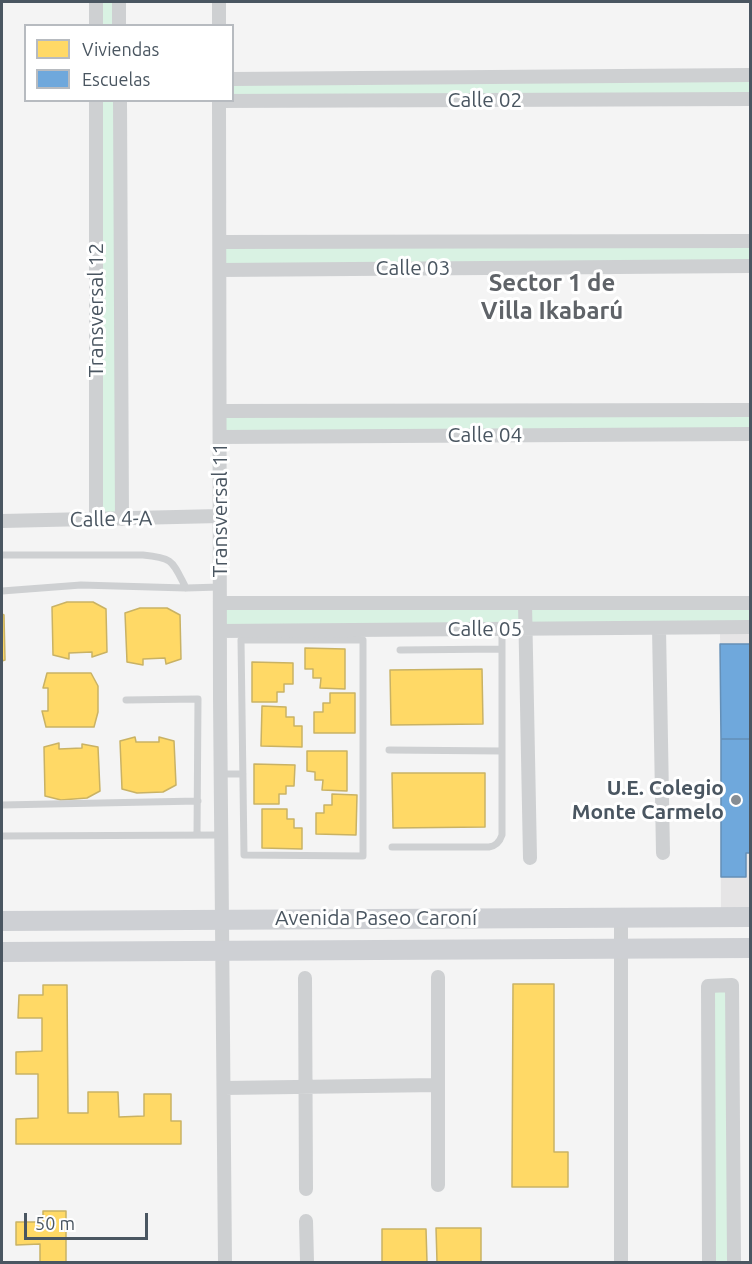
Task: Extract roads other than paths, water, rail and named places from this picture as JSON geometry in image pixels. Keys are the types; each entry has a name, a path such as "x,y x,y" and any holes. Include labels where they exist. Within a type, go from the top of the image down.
{"street":[{"path":"96,2 96,24"},
{"path":"119,2 119,24"},
{"path":"219,2 219,24"},
{"name":"Calle 02","path":"234,79 750,75"},
{"path":"519,77 519,100"},
{"name":"Calle 02","path":"234,101 750,99"},
{"name":"Transversal 12","path":"96,102 96,519"},
{"name":"Transversal 12","path":"120,102 122,519"},
{"name":"Transversal 11","path":"219,102 225,1263"},
{"name":"Calle 03","path":"220,270 522,242 750,241"},
{"name":"Calle 03","path":"220,242 523,267 750,266"},
{"path":"522,242 523,267"},
{"path":"96,253 120,254"},
{"path":"512,410 513,435"},
{"name":"Calle 04","path":"220,411 750,410"},
{"name":"Calle 04","path":"220,437 750,434"},
{"name":"Calle 4-A","path":"2,521 220,516"},
{"name":"Calle 05","path":"220,603 750,603"},
{"path":"525,603 530,858"},
{"path":"596,603 596,628"},
{"path":"651,603 655,628 663,853"},
{"name":"Calle 05","path":"220,631 750,627"},
{"name":"Avenida Paseo Caroní","path":"2,921 750,916"},
{"path":"621,917 621,1263"},
{"name":"Avenida Paseo Caroní","path":"2,952 750,948"},
{"path":"438,977 438,1185"},
{"path":"305,978 306,1189"},
{"path":"709,1263 708,986 732,985 734,1263"},
{"path":"224,1088 438,1085"},
{"path":"306,1221 307,1263"}],"lane":[{"path":"2,555 161,557 171,561 186,588"},
{"path":"2,591 81,585 220,587"},
{"path":"392,847 493,847 499,842 502,835 502,629"},
{"path":"241,640 363,640 363,856 244,855 243,774 241,640"},
{"path":"400,650 502,649"},
{"path":"126,700 198,699 197,835"},
{"path":"388,750 502,751"},
{"path":"221,774 243,774"},
{"path":"2,805 198,801"},
{"path":"2,836 222,835"}],"place":[{"name":"U.E. Colegio Monte Carmelo","path":"736,800"}],"district":[{"name":"Sector 1 de Villa Ikabarú","path":"552,297"}]}
